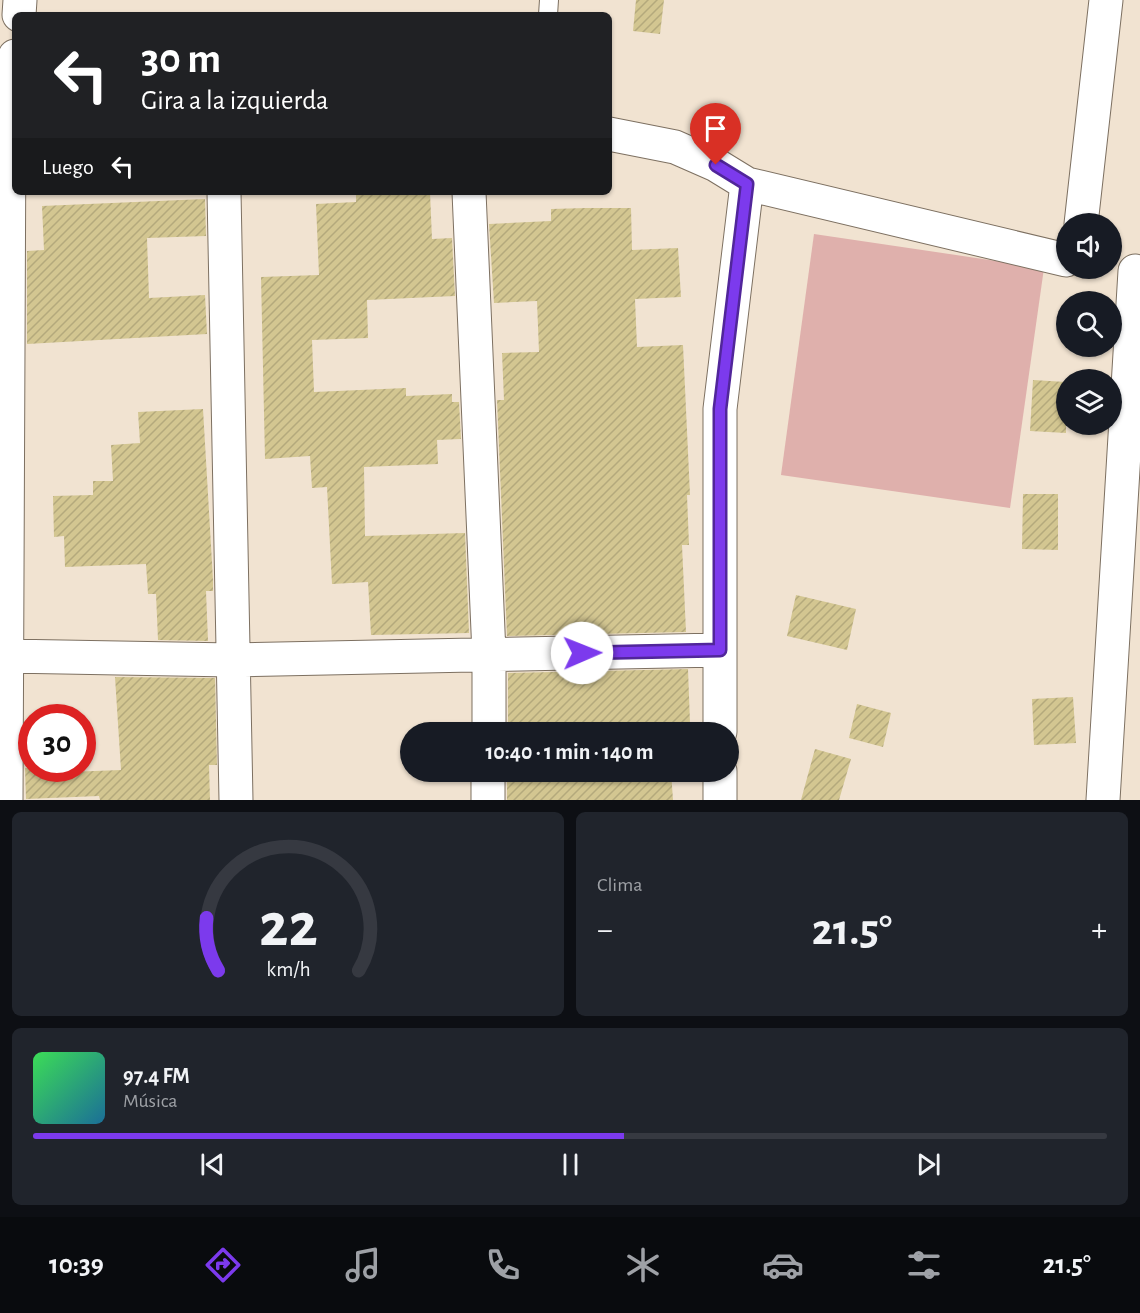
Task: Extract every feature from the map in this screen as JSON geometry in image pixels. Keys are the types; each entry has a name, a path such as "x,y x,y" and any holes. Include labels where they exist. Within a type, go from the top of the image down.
{"street":[{"path":"1082,213 1106,0"},
{"path":"6,800 4,428 12,121"},
{"path":"612,135 675,147 716,165 747,184 1056,258"},
{"path":"720,722 720,409 747,184"},
{"path":"224,195 236,800"},
{"path":"469,195 489,654 489,722"},
{"path":"1103,800 1129,270"},
{"path":"4,642 232,660 720,650"},
{"path":"488,782 488,800"},
{"path":"720,782 720,800"}],"shaded area":[{"path":"814,234 1044,268 1010,508 781,475"}],"building":[{"path":"636,0 664,0 660,34 633,31"},
{"path":"356,195 430,195 432,239 452,238 455,296 367,300 368,338 312,340 314,392 406,388 406,396 452,394 452,402 459,402 461,439 437,440 438,464 364,467 365,536 465,533 469,633 371,635 368,582 332,584 327,487 312,488 310,456 265,459 261,277 319,275 316,204 356,202"},
{"path":"205,199 206,236 147,238 149,298 205,295 207,334 27,344 27,251 44,250 42,206"},
{"path":"631,208 632,250 678,248 681,297 635,299 637,347 683,345 690,495 687,495 689,545 682,545 686,632 507,636 497,400 504,400 502,353 539,352 537,301 494,303 489,224 551,221 551,209"},
{"path":"1033,380 1056,381 1056,432 1030,431"},
{"path":"203,409 213,580 213,591 206,591 208,641 158,640 156,594 148,594 146,564 65,567 64,536 54,537 53,496 93,495 93,481 113,481 111,445 140,443 138,412"},
{"path":"1023,494 1058,494 1058,550 1022,549"},
{"path":"796,595 856,609 847,650 787,636"},
{"path":"688,669 690,722 508,722 508,673"},
{"path":"115,677 215,678 217,765 209,765 210,800 100,800 99,796 26,799 25,782 96,782 96,771 121,770"},
{"path":"1073,697 1076,743 1034,745 1032,699"},
{"path":"857,704 891,713 883,747 849,738"},
{"path":"815,749 851,759 839,800 801,800"},
{"path":"507,782 672,782 673,800 507,800"}],"route":[{"path":"582,653 720,650 720,409 747,184 716,165"}]}
